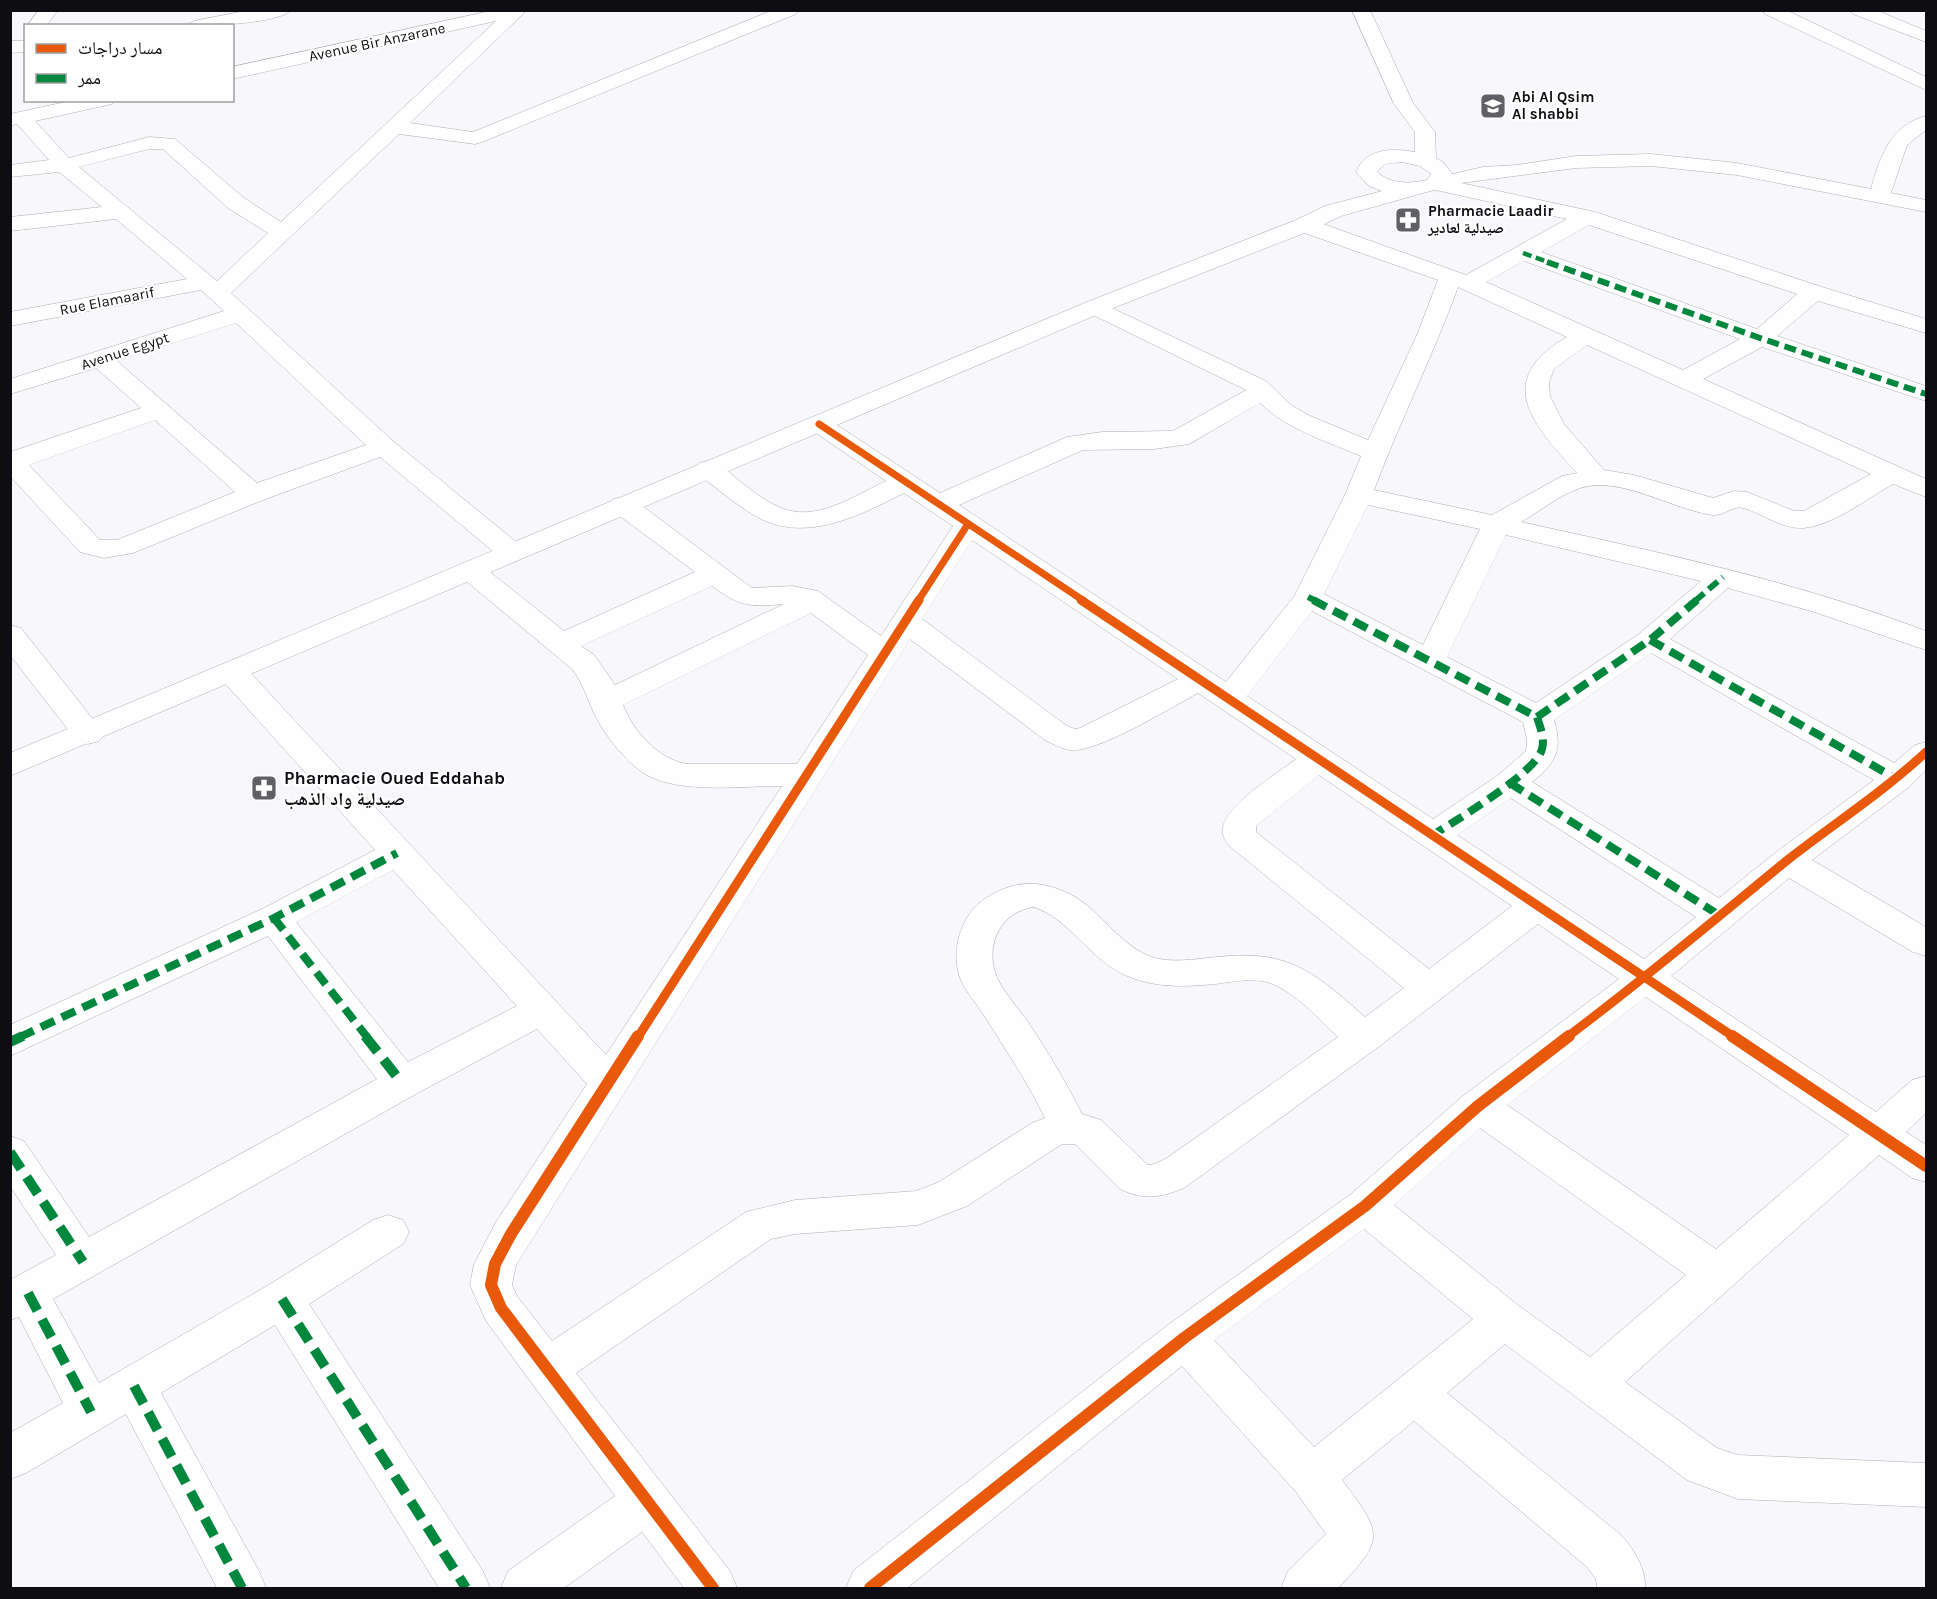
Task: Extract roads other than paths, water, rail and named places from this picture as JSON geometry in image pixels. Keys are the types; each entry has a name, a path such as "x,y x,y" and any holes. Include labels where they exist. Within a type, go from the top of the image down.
{"street":[{"path":"38,24 49,10"},
{"path":"205,24 282,10"},
{"path":"394,127 475,138 790,10"},
{"path":"1361,10 1404,104 1425,132 1431,176"},
{"path":"1770,10 1926,84"},
{"path":"1859,10 1926,37"},
{"path":"211,288 281,232 519,11"},
{"name":"Avenue Bir Anzarane","path":"234,73 519,11"},
{"path":"1796,22 1838,13"},
{"path":"16,119 96,102"},
{"path":"1404,104 1396,142 1367,165 1365,172 1372,179 1393,187 1431,176 1517,171 1576,162 1617,160 1688,163 1737,169 1926,206"},
{"path":"16,119 64,165 211,288 384,447 511,552"},
{"path":"1879,197 1896,141 1905,133 1926,122"},
{"path":"1396,142 1431,176 1587,217 1814,292 1926,326"},
{"path":"10,171 64,165 149,143 168,143 236,203 281,232"},
{"path":"10,766 511,552 1095,307 1304,225 1333,211 1431,176"},
{"path":"1333,211 1372,179"},
{"path":"10,224 120,212"},
{"path":"1229,699 1308,597 1359,495 1375,453 1429,335 1460,279 1523,253 1587,217"},
{"path":"1304,225 1460,279 1926,489"},
{"path":"1523,253 1760,338 1926,394"},
{"name":"Rue Elamaarif","path":"10,319 211,288"},
{"path":"1685,379 1760,338 1814,292"},
{"path":"1095,307 1263,391 1275,404 1291,415 1375,453"},
{"name":"Avenue Egypt","path":"10,387 239,314"},
{"path":"1587,335 1543,367 1538,378 1538,389 1542,408 1551,424 1596,477"},
{"path":"101,359 253,494"},
{"path":"713,1588 501,1308 491,1286 495,1264 511,1234 905,621 953,514 1076,443 1095,440 1180,438 1263,391"},
{"path":"159,410 11,461 90,546 96,550 110,550 137,542 253,494 384,447"},
{"path":"819,424 1926,1166"},
{"path":"708,470 776,516 793,520 821,518 906,482"},
{"path":"1430,661 1497,524 1571,482 1596,477 1642,485 1706,506 1718,507 1732,499 1749,501 1788,518 1801,520 1815,517 1891,474"},
{"path":"1359,495 1497,524 1723,577 1852,614 1926,641"},
{"path":"623,505 749,597 766,598 796,594 813,600 884,653"},
{"path":"470,570 583,662 599,684 615,723 643,756 664,770 686,774 806,775"},
{"path":"560,644 715,574"},
{"path":"1537,717 1650,640 1723,577"},
{"path":"1308,597 1537,717 1543,744 1540,756 1510,783 1433,835"},
{"path":"605,702 813,600"},
{"path":"905,621 1056,734 1073,740 1097,733 1200,680"},
{"path":"10,634 88,734"},
{"path":"1650,640 1897,779"},
{"path":"232,672 608,1082"},
{"path":"870,1588 1184,1338 1365,1206 1479,1106 1645,978 1787,861 1897,779 1926,752"},
{"path":"1318,759 1251,811 1241,823 1238,832 1240,837 1430,989"},
{"path":"1510,783 1719,915"},
{"path":"13,1037 274,918 397,853"},
{"path":"1787,861 1926,943"},
{"path":"1069,1126 1045,1078 977,976 974,947 978,930 995,909 1014,896 1032,894 1055,899 1120,958 1156,972 1201,973 1261,968 1283,974 1299,984 1364,1038"},
{"path":"546,1369 761,1224 795,1217 918,1208 953,1194 1046,1134 1069,1126 1087,1131 1134,1177 1143,1182 1155,1182 1181,1170 1364,1038 1538,906"},
{"path":"274,918 402,1083"},
{"path":"91,1412 19,1297 402,1083 542,1010"},
{"path":"1591,1384 1926,1091"},
{"path":"1479,1106 1717,1273"},
{"path":"10,1152 83,1262"},
{"path":"1365,1206 1504,1319 1703,1465 1725,1474 1926,1485"},
{"path":"10,1458 282,1299 388,1232"},
{"path":"282,1299 466,1588"},
{"path":"1312,1477 1504,1319"},
{"path":"1184,1338 1312,1477 1349,1527 1348,1544 1305,1588"},
{"path":"134,1386 242,1588"},
{"path":"1415,1394 1604,1551 1615,1562 1620,1572 1621,1588"},
{"path":"525,1588 647,1501"}],"place":[{"name":"Abi Al Qsim Al shabbi","path":"1493,106"},
{"name":"Pharmacie Laadir صيدلية لعادير","path":"1408,220"},
{"name":"Pharmacie Oued Eddahab صيدلية واد الذهب","path":"264,788"}]}
